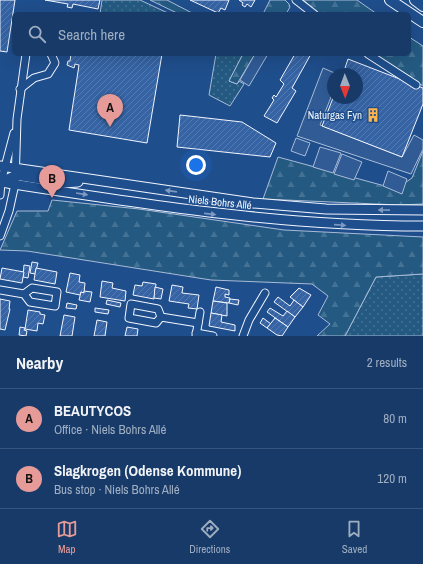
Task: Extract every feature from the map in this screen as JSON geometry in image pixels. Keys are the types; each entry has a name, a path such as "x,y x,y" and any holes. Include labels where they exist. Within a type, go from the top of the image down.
{"main road":[{"path":"390,0 408,12"},
{"path":"415,0 423,6"},
{"path":"411,14 423,22"}],"street":[{"path":"296,0 311,12"},
{"path":"0,236 9,210 16,176 17,119 26,56"},
{"path":"20,89 34,78 48,74 55,63 53,56"},
{"path":"371,56 416,85"},
{"path":"0,195 2,175 17,119"},
{"name":"Niels Bohrs Allé","path":"2,175 106,182 253,203 326,209 423,210"},
{"name":"Niels Bohrs Allé","path":"2,175 16,176 204,213 347,225 423,226"},
{"path":"0,290 24,294"},
{"path":"243,336 249,320 265,293"},
{"path":"200,312 196,335 213,336"},
{"path":"161,317 198,323"}],"green space":[{"path":"102,0 140,0 166,12 100,12"},
{"path":"150,0 167,0 190,12 175,12"},
{"path":"270,0 285,0 290,7 287,12 264,12"},
{"path":"303,0 357,0 374,12 318,12"},
{"path":"411,38 423,46 423,86 377,56 411,56"},
{"path":"216,56 242,56 229,81 237,84 239,81 244,84 230,106 209,95"},
{"path":"242,56 254,56 237,84 229,81"},
{"path":"423,151 423,204 399,205 263,199 278,157 396,189 412,178"},
{"path":"52,200 139,209 284,230 423,237 423,274 376,277 345,336 317,336 330,324 318,315 328,296 312,284 211,280 27,251 0,250 17,211 48,211"},
{"path":"423,274 423,336 345,336 376,277"}],"shaded area":[{"path":"254,56 267,56 249,86 240,80"},
{"path":"323,68 327,70 327,104 328,104 320,125 402,157 414,135 423,140 423,149 411,174 297,136"},
{"path":"296,138 310,143 305,156 291,151"},
{"path":"320,147 341,153 333,173 313,167"},
{"path":"342,154 362,162 354,180 334,174"},
{"path":"388,171 407,179 402,194 383,186"}],"building":[{"path":"0,0 15,0 7,52 0,51"},
{"path":"45,0 100,0 98,9 73,4 72,8 67,7 68,4"},
{"path":"190,0 229,0 225,10 221,8 219,12"},
{"path":"239,0 255,0 251,7 247,4 245,7"},
{"path":"71,56 162,56 147,143 69,130 79,65 75,64 74,68 67,65 68,61 70,61"},
{"path":"294,56 310,56 292,88 296,91 277,123 264,116 274,100 272,98 274,95 276,97 284,84 280,80"},
{"name":"Naturgas Fyn","path":"348,59 423,88 423,104 402,157 322,126 331,104 363,104 363,68 345,68"},
{"path":"180,115 242,122 276,143 270,157 177,147"},
{"path":"32,262 38,263 35,274 30,273"},
{"path":"24,265 30,266 28,278 23,277"},
{"path":"2,268 24,272 22,283 0,279"},
{"path":"36,268 57,272 55,284 34,280"},
{"path":"70,273 80,275 79,282 85,283 84,293 81,292 80,295 66,292"},
{"path":"102,281 113,283 112,288 126,291 125,301 100,297"},
{"path":"143,282 156,284 154,299 133,295 135,285 142,286"},
{"path":"172,285 183,287 182,293 199,295 197,309 188,308 189,304 169,301"},
{"path":"155,287 163,289 161,299 154,298"},
{"path":"216,287 229,290 229,295 225,294 225,297 230,298 229,303 213,301"},
{"path":"299,288 311,295 303,307 290,297"},
{"path":"84,291 92,292 90,302 79,300 81,292 84,293"},
{"path":"278,297 290,306 294,300 303,307 295,317 274,302"},
{"path":"0,299 10,301 10,309 5,330 0,329"},
{"path":"230,299 239,300 238,305 229,303"},
{"path":"107,300 121,303 120,307 106,304"},
{"path":"213,301 227,303 227,316 211,313"},
{"path":"67,303 77,305 76,309 66,308"},
{"path":"95,308 109,310 108,314 95,312"},
{"path":"270,308 283,316 287,311 295,317 288,327 267,312"},
{"path":"28,310 40,312 40,314 45,315 43,324 38,323 37,331 25,329"},
{"path":"211,313 222,315 221,322 235,325 235,331 209,326"},
{"path":"64,315 75,317 72,336 60,336"},
{"path":"263,318 271,324 267,328 260,323"},
{"path":"275,318 288,327 282,336 277,335 267,328"},
{"path":"97,320 107,322 105,336 94,336"},
{"path":"20,327 25,328 24,330 27,331 26,336 19,335"},
{"path":"127,327 138,329 137,336 125,336"}],"place":[{"name":"Naturgas Fyn","path":"373,115"},
{"name":"BEAUTYCOS","path":"110,127"},
{"name":"Slagkrogen (Odense Kommune)","path":"52,198"}]}
